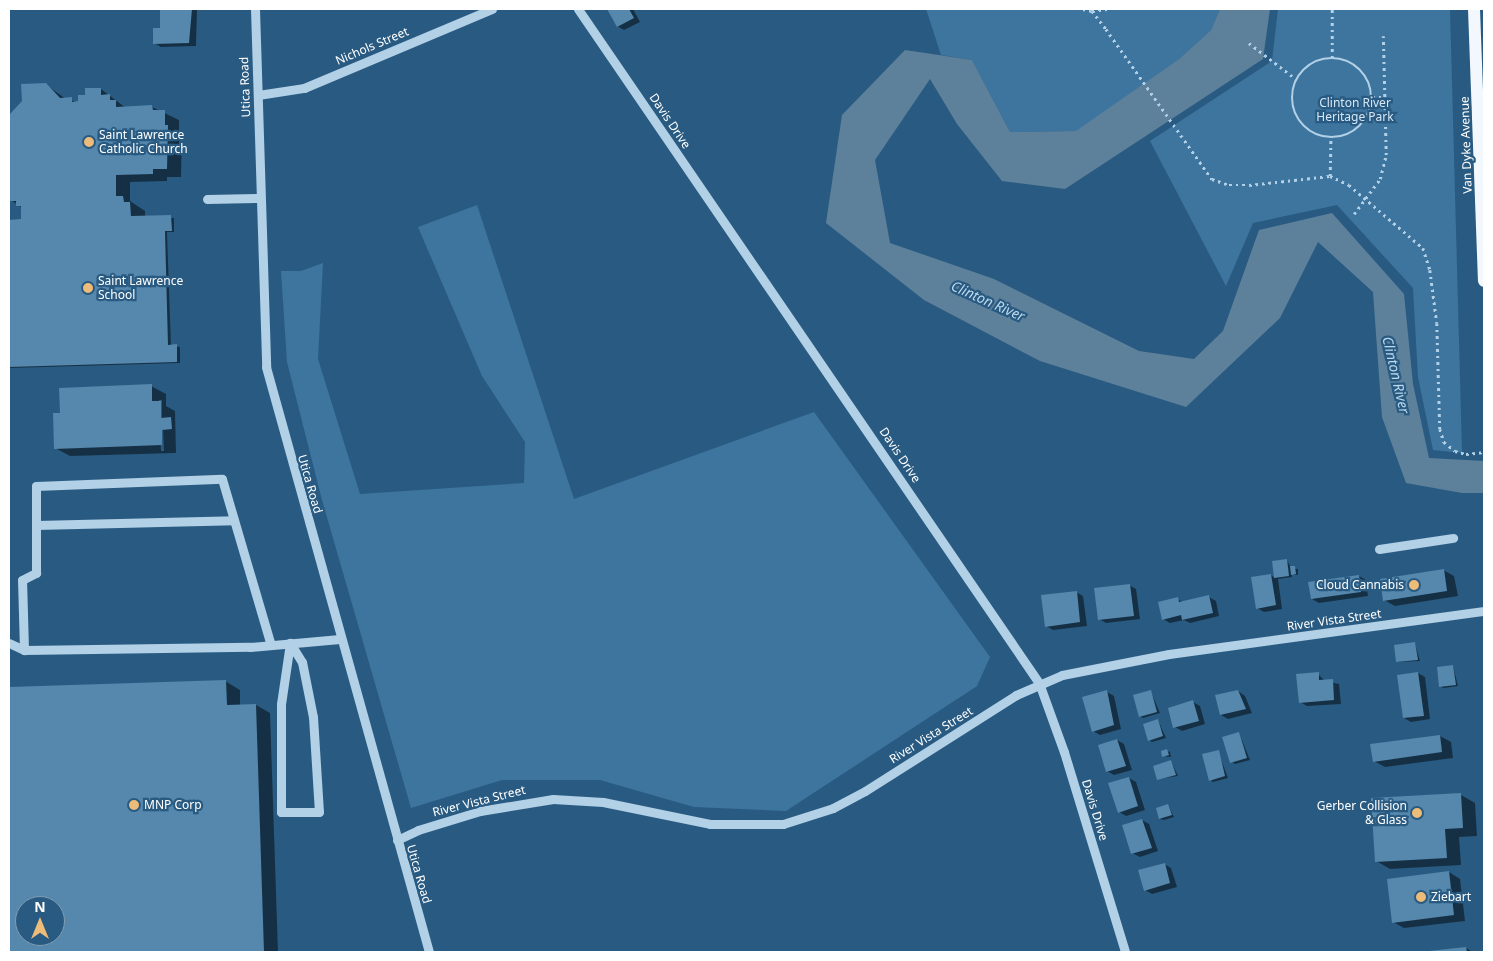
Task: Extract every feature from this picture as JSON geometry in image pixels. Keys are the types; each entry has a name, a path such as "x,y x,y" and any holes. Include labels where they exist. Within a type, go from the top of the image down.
{"main road":[{"name":"Van Dyke Avenue","path":"1474,9 1482,135 1484,281"}],"street":[{"name":"Utica Road","path":"255,9 267,374 429,952"},
{"name":"Nichols Street","path":"258,95 289,93 304,88 492,9"},
{"name":"Davis Drive","path":"578,9 1039,683 1064,752 1125,952"},
{"path":"207,199 260,198"},
{"path":"24,650 22,580 36,573 36,486 222,479 271,645"},
{"path":"36,525 234,520"},
{"path":"1379,549 1453,538"},
{"name":"River Vista Street","path":"397,840 418,830 480,811 553,799 610,803 710,824 783,824 833,808 865,791 1039,683 1091,668 1169,654 1484,611"},
{"path":"9,643 24,650 271,645 340,640"},
{"path":"290,643 302,662 313,717 318,812 281,812 281,704 290,643"}],"path":[{"path":"1083,9 1092,11 1107,9"},
{"path":"1332,9 1332,58"},
{"path":"1092,11 1212,179 1229,185 1330,176 1349,185 1390,222 1410,234 1426,255 1437,323 1440,429 1444,442 1466,454 1484,452"},
{"path":"1354,214 1366,201 1380,179 1386,155 1382,36"},
{"path":"1249,43 1296,79"},
{"path":"1332,58 1355,65 1364,74 1372,97 1370,110 1360,125 1344,136 1318,135 1297,118 1292,99 1296,79 1311,64 1332,58"},
{"path":"1372,97 1384,97"},
{"path":"1330,176 1331,137"}],"green space":[{"path":"926,9 1220,9 1211,30 1179,59 1077,131 1010,132 972,60 941,55"},
{"name":"Clinton River Heritage Park","path":"1278,9 1450,9 1462,453 1433,450 1418,377 1413,288 1337,205 1253,223 1226,286 1150,141 1272,61"},
{"path":"477,205 574,499 814,412 990,657 977,686 786,811 694,807 600,780 502,780 411,808 322,500 287,362 281,271 301,271 323,263 318,359 360,494 524,483 525,442 482,376 418,227"}],"water":[{"name":"Clinton River","path":"1220,9 1270,9 1263,59 1065,189 1002,181 957,124 930,79 875,160 890,243 994,279 1139,351 1194,359 1223,331 1259,230 1332,213 1404,294 1413,384 1429,458 1484,461 1484,493 1462,493 1406,483 1382,417 1373,292 1318,242 1280,318 1186,407 1040,361 924,300 826,223 842,115 905,50 972,60 1010,132 1076,131 1179,59 1211,30"}],"building":[{"path":"160,9 192,9 189,43 153,44 153,28 160,28"},
{"path":"607,9 629,9 634,18 617,27"},
{"path":"46,83 60,98 72,97 72,102 78,101 78,95 85,95 85,88 101,88 101,95 110,94 110,100 116,100 116,107 152,105 153,110 165,110 165,125 168,125 167,169 153,169 153,174 116,175 116,196 123,196 124,202 130,202 131,216 171,215 172,231 165,231 168,345 177,344 177,362 9,367 9,220 21,219 21,206 16,206 16,201 10,201 9,115 22,101 21,84"},
{"path":"152,384 152,401 161,401 161,418 171,417 172,429 162,430 162,445 54,449 53,413 60,413 59,388"},
{"path":"1287,559 1289,576 1274,578 1272,561"},
{"path":"1290,566 1295,566 1296,574 1291,575"},
{"name":"Cloud Cannabis","path":"1444,569 1447,591 1383,601 1380,579"},
{"path":"1271,574 1276,605 1256,609 1251,577"},
{"path":"1359,575 1361,592 1311,599 1308,582"},
{"path":"1130,584 1134,616 1098,620 1094,588"},
{"path":"1077,591 1080,622 1045,627 1041,595"},
{"path":"1209,595 1213,613 1182,620 1181,615 1162,620 1158,602 1178,597 1179,602"},
{"path":"1415,642 1418,660 1396,662 1394,645"},
{"path":"1453,665 1456,685 1439,687 1437,667"},
{"path":"1319,672 1319,680 1333,679 1334,700 1299,703 1296,674"},
{"path":"1418,672 1424,716 1403,718 1397,675"},
{"name":"MNP Corp","path":"226,680 227,705 256,704 264,952 9,952 9,687"},
{"path":"1107,690 1114,725 1092,732 1082,697"},
{"path":"1151,690 1157,712 1139,717 1133,695"},
{"path":"1238,690 1246,709 1220,715 1215,695"},
{"path":"1193,700 1199,721 1173,728 1168,708"},
{"path":"1158,719 1163,736 1148,741 1143,724"},
{"path":"1239,732 1247,758 1230,763 1222,737"},
{"path":"1440,735 1442,752 1373,762 1370,744"},
{"path":"1117,739 1126,766 1106,772 1098,745"},
{"path":"1167,749 1169,755 1162,757 1161,751"},
{"path":"1219,750 1225,776 1209,781 1202,754"},
{"path":"1171,760 1176,775 1157,780 1153,766"},
{"path":"1129,777 1138,806 1118,813 1108,783"},
{"name":"Gerber Collision & Glass","path":"1461,793 1463,828 1445,829 1447,858 1375,862 1371,798"},
{"path":"1168,804 1172,815 1159,819 1156,808"},
{"path":"1142,819 1152,848 1131,854 1122,825"},
{"path":"1165,863 1170,883 1144,891 1138,870"},
{"name":"Ziebart","path":"1449,871 1454,915 1392,923 1387,879"},
{"path":"1466,947 1467,952 1429,952 1429,951"}],"place":[{"name":"Saint Lawrence Catholic Church","path":"89,142"},
{"name":"Saint Lawrence School","path":"88,288"},
{"name":"Cloud Cannabis","path":"1414,585"},
{"name":"MNP Corp","path":"134,805"},
{"name":"Gerber Collision & Glass","path":"1417,813"},
{"name":"Ziebart","path":"1421,897"}]}
